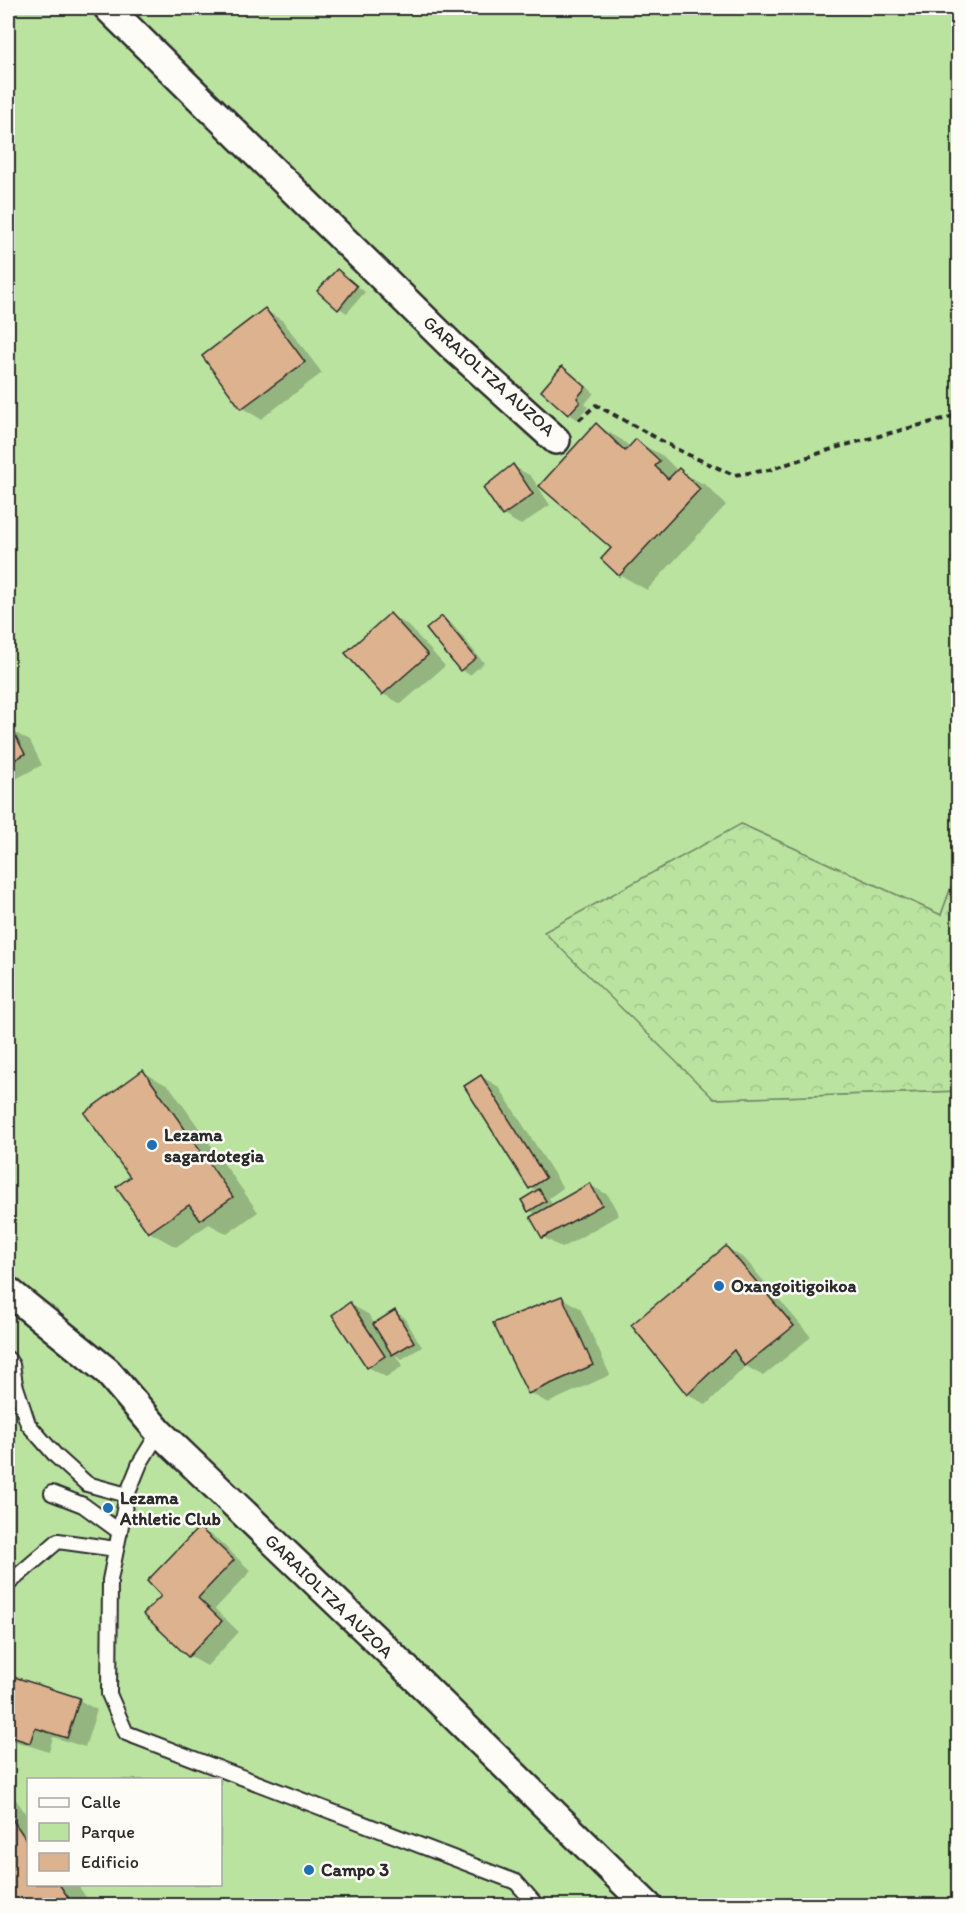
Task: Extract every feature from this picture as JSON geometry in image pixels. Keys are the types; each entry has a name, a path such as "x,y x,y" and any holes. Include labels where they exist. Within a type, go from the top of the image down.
{"street":[{"name":"GARAIOLTZA AUZOA","path":"108,8 453,346 556,440"},
{"name":"GARAIOLTZA AUZOA","path":"8,1291 107,1371 159,1432 648,1905"}],"lane":[{"path":"8,1359 12,1365 11,1383 28,1424 56,1456 87,1484 127,1495"},
{"path":"159,1432 140,1463 127,1495 110,1580 109,1694 126,1733 516,1882 537,1905"},
{"path":"52,1493 82,1506 120,1532"},
{"path":"8,1584 58,1541 116,1549"}],"path":[{"name":"GARAIOLTZA AUZOA","path":"556,440 596,405 684,453 734,475 769,470 838,447 958,415"}],"green space":[{"path":"8,8 958,8 958,868 941,915 741,824 714,1099 958,1091 958,1905 8,1906"},
{"path":"741,824 941,915 958,868 958,1091 714,1099 544,932"}],"building":[{"path":"337,269 357,286 338,310 317,291"},
{"path":"265,308 305,362 241,409 202,356"},
{"path":"562,366 586,387 577,398 580,402 568,415 541,391"},
{"path":"596,423 625,451 636,439 660,461 655,466 668,479 679,468 700,489 619,576 601,559 611,548 539,486"},
{"path":"513,464 533,494 502,516 483,488"},
{"path":"390,613 428,655 382,695 345,653"},
{"path":"442,616 476,658 460,671 426,629"},
{"path":"12,729 25,754 8,764 8,731"},
{"name":"Lezama sagardotegia","path":"143,1070 233,1197 200,1220 189,1205 148,1233 116,1187 130,1177 84,1113"},
{"path":"481,1075 546,1178 529,1189 464,1086"},
{"path":"590,1183 602,1205 542,1238 530,1217"},
{"path":"539,1189 546,1201 528,1212 521,1200"},
{"name":"Oxangoitigoikoa","path":"726,1246 794,1326 744,1366 734,1350 687,1395 631,1325"},
{"path":"562,1296 593,1365 528,1394 493,1323"},
{"path":"350,1302 385,1356 367,1368 332,1315"},
{"path":"395,1310 414,1342 392,1355 373,1324"},
{"path":"199,1527 234,1560 198,1598 222,1621 188,1657 143,1614 161,1596 147,1581"},
{"path":"8,1675 80,1698 67,1738 35,1728 30,1743 8,1736"},
{"path":"8,1813 27,1841 27,1886 60,1886 72,1903 69,1906 8,1906"}],"place":[{"name":"Lezama sagardotegia","path":"152,1145"},
{"name":"Oxangoitigoikoa","path":"719,1286"},
{"name":"Lezama Athletic Club","path":"108,1508"},
{"name":"Campo 3","path":"309,1870"}]}
